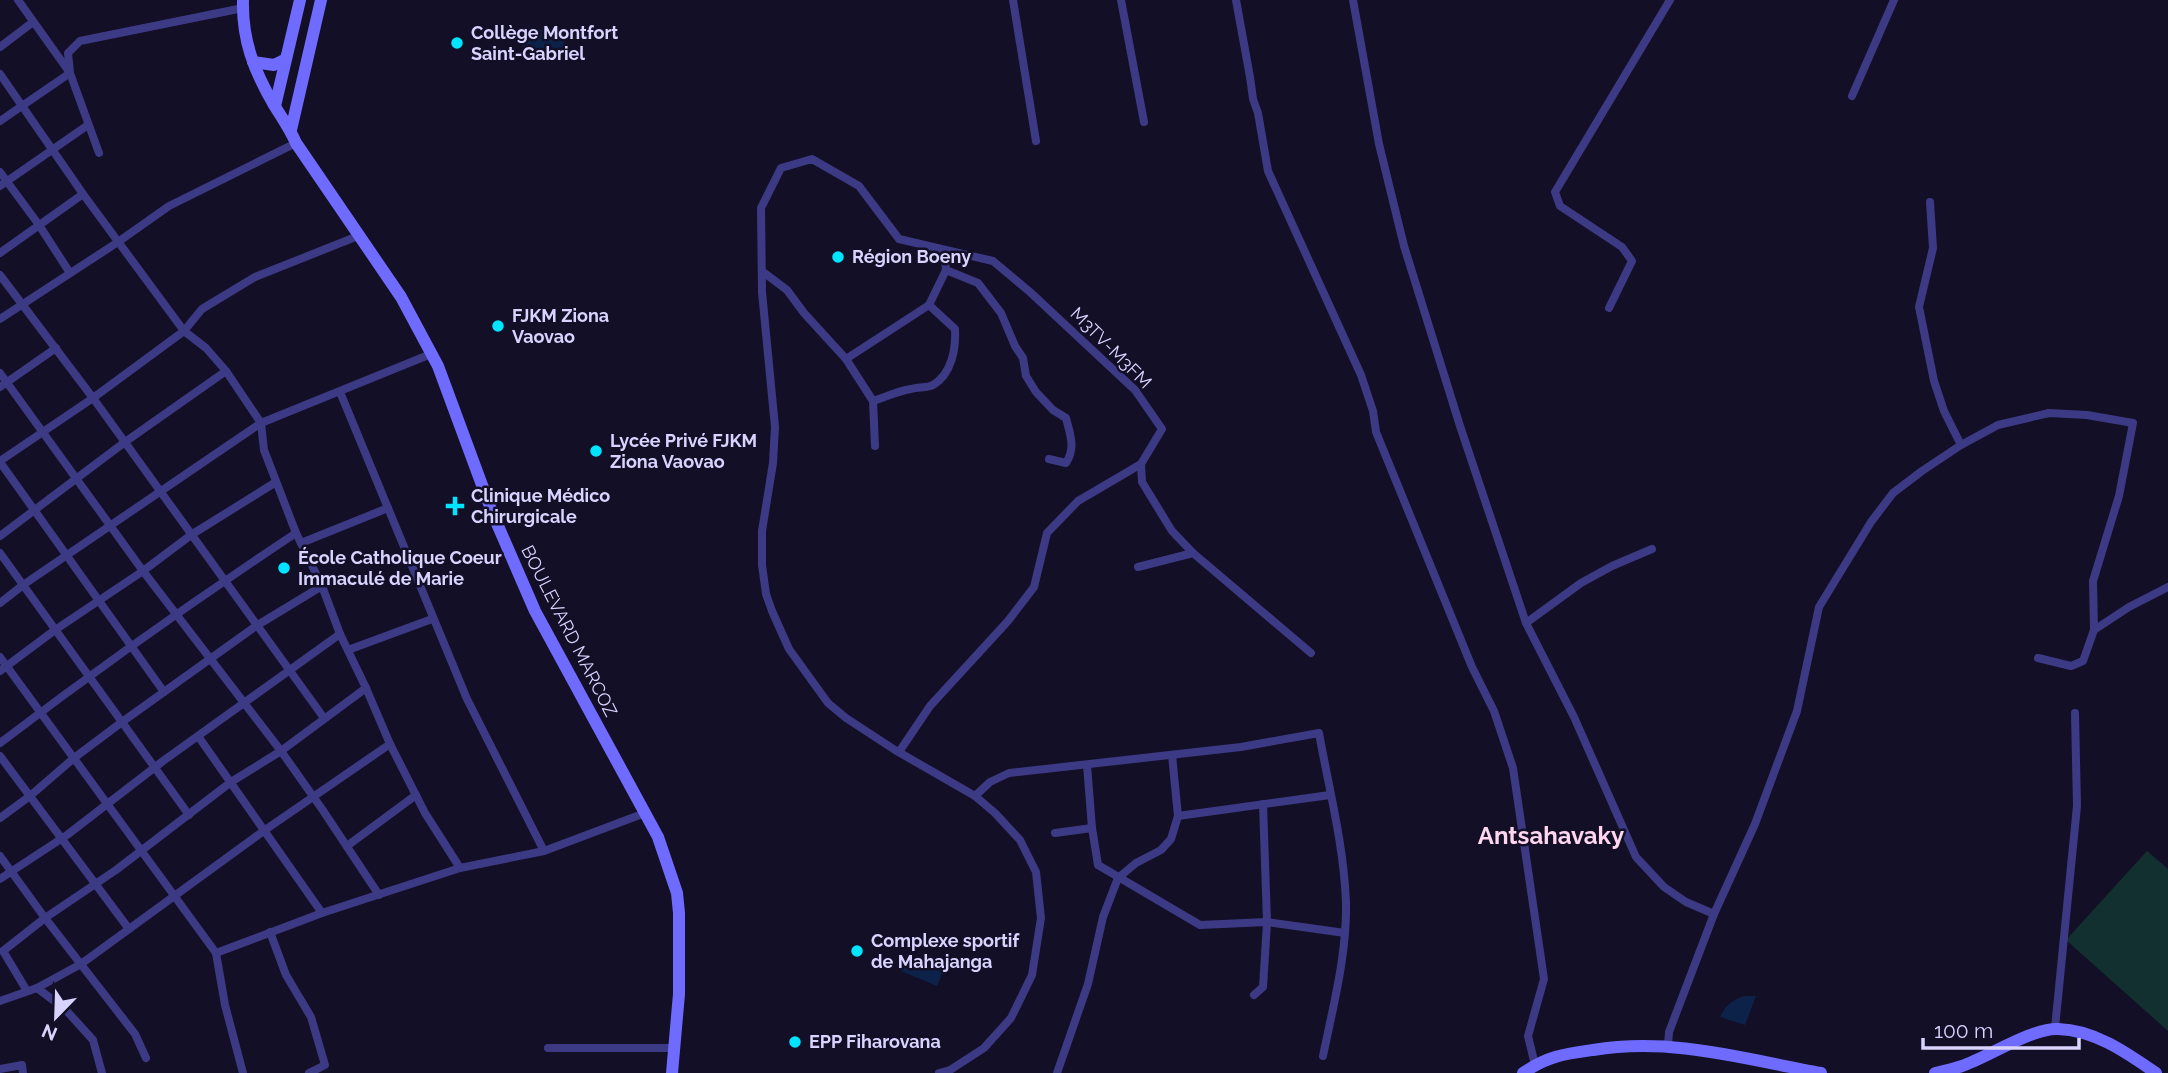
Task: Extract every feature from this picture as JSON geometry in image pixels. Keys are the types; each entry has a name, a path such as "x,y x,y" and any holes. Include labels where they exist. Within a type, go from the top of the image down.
{"main road":[{"path":"293,137 321,0"},
{"name":"BOULEVARD MARCOZ","path":"243,4 245,41 261,83 293,137 401,297 438,366 492,512 535,611 659,837 669,864 680,913 679,995 672,1073"},
{"path":"275,106 299,6 316,17"},
{"path":"253,62 274,65 285,60"},
{"path":"1935,1073 1960,1067 2025,1037 2055,1028 2080,1032 2101,1040 2157,1073"},
{"path":"1523,1073 1554,1056 1613,1046 1668,1045 1725,1053 1821,1073"}],"street":[{"path":"18,0 70,72"},
{"path":"1013,0 1036,141"},
{"path":"1121,0 1144,122"},
{"path":"1236,0 1268,171 1361,375 1373,411 1376,432 1472,667 1494,711 1513,768 1544,979 1528,1036 1535,1065"},
{"path":"1353,0 1379,145 1404,246 1460,426 1526,622 1574,717 1636,857 1664,887 1686,902 1714,914"},
{"path":"1609,308 1632,261 1622,247 1560,206 1555,192 1670,0"},
{"path":"1852,96 1894,0"},
{"path":"99,153 70,72 68,53 80,41 243,4"},
{"path":"0,47 33,22"},
{"path":"0,121 70,72"},
{"path":"0,74 83,194 184,331 206,348 226,371 261,424 264,450 276,482 296,533 323,586 340,634 416,795 460,869"},
{"path":"4,184 88,125"},
{"path":"0,319 169,206 293,137"},
{"name":"M3TV-M3FM","path":"763,272 761,208 781,169 812,159 859,186 899,239 993,261 1030,292 1135,390 1162,429 1142,464"},
{"path":"0,172 4,184 39,225 70,273"},
{"path":"0,253 83,194"},
{"path":"1930,202 1933,248 1919,307 1934,381 1944,411 1961,445"},
{"path":"164,692 0,461 93,398 184,331 202,309 255,277 358,236"},
{"path":"846,359 929,305 946,270 944,250"},
{"path":"946,270 978,282 1001,313 1023,358 1026,376 1036,392 1053,410 1066,418 1072,438 1072,455 1066,463 1049,459"},
{"path":"763,272 787,290 846,359 873,401 875,446"},
{"path":"763,272 762,292 775,427 773,463 762,531 762,565 766,594 789,649 828,703 846,718 975,796 995,813 1020,840 1036,872 1041,918 1032,975 1011,1018 984,1048 950,1070 939,1073"},
{"path":"0,275 93,398 324,718"},
{"path":"873,401 910,389 933,386 944,374 951,361 955,329 929,305"},
{"path":"3,385 56,348"},
{"path":"0,603 66,555 261,424 431,354"},
{"path":"0,536 75,478 226,371"},
{"path":"0,373 3,385 42,431 143,571 281,751 379,895"},
{"path":"340,392 467,698 544,851"},
{"path":"1668,1045 1669,1032 1714,914 1755,824 1797,711 1819,607 1871,522 1893,493 1961,445 1998,425 2049,413 2087,415 2133,423 2119,496 2092,581 2094,630 2082,661 2071,666 2038,658"},
{"path":"899,752 930,706 1009,621 1034,587 1047,533 1078,501 1142,464"},
{"path":"1142,464 1142,482 1172,531 1193,553 1311,653"},
{"path":"3,668 191,535 276,482"},
{"path":"301,543 388,508"},
{"path":"0,743 177,614 296,533"},
{"path":"1526,622 1581,583 1612,566 1652,550"},
{"path":"0,553 189,815"},
{"path":"1138,567 1193,553"},
{"path":"0,818 122,722 256,626 323,586"},
{"path":"2094,630 2129,607 2168,587"},
{"path":"348,650 432,619"},
{"path":"0,879 64,837 340,634"},
{"path":"0,657 3,668 40,712 216,953 225,1005 243,1073"},
{"path":"27,991 3,951 45,918 96,885 231,782 281,751 366,688"},
{"path":"2055,1028 2077,806 2075,713"},
{"path":"975,796 990,782 1009,773 1241,747 1319,733 1340,844 1346,902 1345,933 1323,1056"},
{"path":"198,736 322,912"},
{"path":"0,1001 37,988 81,964 173,895 390,744"},
{"path":"0,755 64,837 129,929"},
{"path":"1057,1073 1088,984 1103,917 1118,878 1136,863 1161,850 1171,839 1178,816 1172,755"},
{"path":"1087,765 1091,828 1098,865 1200,925 1267,922 1345,933"},
{"path":"347,846 416,795"},
{"path":"1178,816 1331,795"},
{"path":"1254,995 1263,987 1267,922 1263,804"},
{"path":"216,953 322,912 460,869 544,851 645,813"},
{"path":"1055,833 1091,828"},
{"path":"0,856 135,1034 146,1058"},
{"path":"270,932 286,975 311,1017 325,1065 309,1073"},
{"path":"37,988 65,1009 93,1040 102,1073"},
{"path":"548,1048 674,1048"},
{"path":"0,1069 22,1065 23,1073"}],"green space":[{"path":"2147,851 2168,869 2168,1031 2066,940"}],"water":[{"path":"527,26 566,36 561,57 522,46"},
{"path":"907,954 944,969 937,986 901,971"},
{"path":"1744,996 1756,996 1745,1025 1720,1017 1730,1004"}],"place":[{"name":"Collège Montfort Saint-Gabriel","path":"457,43"},
{"name":"Région Boeny","path":"838,257"},
{"name":"FJKM Ziona Vaovao","path":"498,326"},
{"name":"Lycée Privé FJKM Ziona Vaovao","path":"596,451"},
{"name":"Clinique Médico Chirurgicale","path":"455,506"},
{"name":"École Catholique Coeur Immaculé de Marie","path":"284,568"},
{"name":"Complexe sportif de Mahajanga","path":"857,951"},
{"name":"EPP Fiharovana","path":"795,1042"}],"district":[{"name":"Antsahavaky","path":"1551,836"}]}
